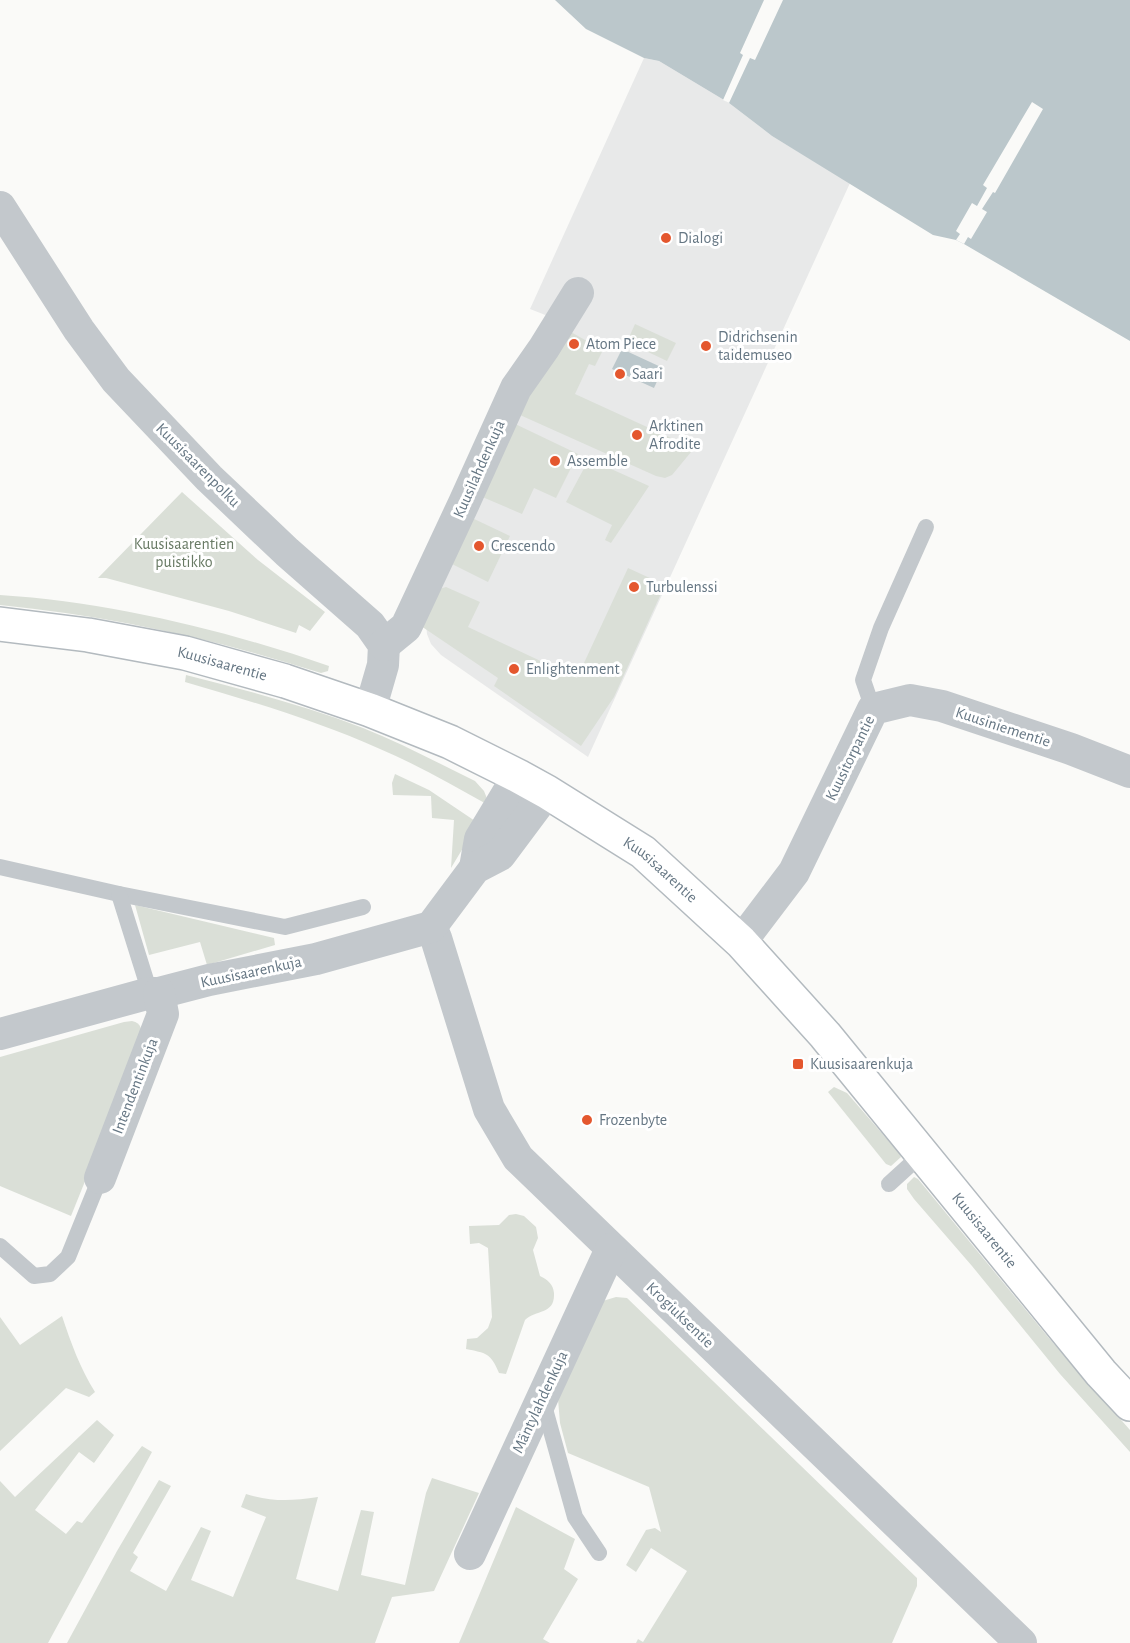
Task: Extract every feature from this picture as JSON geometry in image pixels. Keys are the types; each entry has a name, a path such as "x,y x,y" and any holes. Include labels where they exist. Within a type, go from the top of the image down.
{"main road":[{"name":"Kuusisaarentie","path":"0,624 88,635 185,653 285,681 370,710 450,742 518,776 643,852 741,942 825,1035 1101,1372 1130,1404"}],"street":[{"name":"Kuusisaarenpolku","path":"0,207 78,330 116,381 209,478 287,552 370,625 384,645"},
{"name":"Kuusilahdenkuja","path":"384,645 406,627 516,388 578,293"},
{"path":"370,710 383,665 384,645"},
{"name":"Kuusiniementie","path":"873,709 910,700 942,706 1071,749 1130,772"},
{"name":"Kuusitorpantie","path":"741,942 794,872 873,709"},
{"path":"475,868 480,839 518,776"},
{"path":"431,927 475,868 500,855 547,792"},
{"name":"Kuusisaarenkuja","path":"0,1034 154,993 316,959 431,927"},
{"name":"Krogiuksentie","path":"431,927 489,1109 518,1158 1021,1643"},
{"name":"Intendentinkuja","path":"100,1178 163,1014 154,993"},
{"name":"Mäntylahdenkuja","path":"470,1554 611,1249"}],"lane":[{"name":"Kuusitorpantie","path":"873,709 863,680 881,628 926,527"},
{"path":"0,867 119,894 285,927 363,907"},
{"path":"119,894 154,993"},
{"path":"888,1184 922,1154"},
{"path":"0,1246 34,1276 50,1274 68,1257 100,1178"},
{"path":"542,1398 575,1517 598,1553"}],"shaded area":[{"path":"555,0 1130,0 1130,341 964,244 933,235 772,136 729,103 659,61 644,58 586,29"},
{"path":"644,58 659,61 729,103 772,136 850,183 588,757 441,655 431,644 426,624 558,320 530,309"},
{"path":"622,349 663,368 654,388 612,369"}],"green space":[{"path":"635,324 676,343 667,361 627,342"},
{"path":"569,331 603,350 595,366 589,364 575,394 682,443 683,440 696,446 672,475 665,478 656,476 520,415 516,402"},
{"path":"509,421 578,454 556,498 534,488 522,514 480,496"},
{"path":"589,459 649,486 611,543 605,540 612,525 566,502"},
{"name":"Kuusisaarentien puistikko","path":"182,492 258,560 325,612 310,631 299,625 296,633 229,611 106,578 98,578"},
{"path":"470,517 510,536 488,582 448,562"},
{"path":"628,568 665,585 614,697 581,746 494,686 498,678 418,624 436,590 446,587 480,602 468,627 577,678"},
{"path":"0,595 83,604 167,620 290,653 329,666 328,671 321,673 162,630 82,615 0,605"},
{"path":"186,675 297,706 377,734 475,781 484,791 490,806 380,749 259,704 185,682"},
{"path":"395,774 429,790 478,823 451,868 454,820 432,818 431,796 393,795 392,783"},
{"path":"135,905 274,938 275,945 207,965 200,942 149,955"},
{"path":"132,1021 140,1026 142,1040 71,1216 0,1186 0,1057"},
{"path":"834,1087 847,1093 899,1153 901,1157 891,1166 886,1164 828,1092"},
{"path":"914,1177 1048,1337 1130,1430 1130,1452 1060,1374 914,1199 907,1189 907,1184"},
{"path":"509,1215 524,1216 536,1227 538,1238 533,1250 540,1276 550,1283 554,1293 548,1308 525,1320 506,1374 499,1373 487,1355 466,1349 467,1339 477,1338 488,1328 492,1317 488,1248 479,1243 470,1244 469,1226 499,1225"},
{"path":"616,1297 627,1298 917,1578 917,1586 892,1643 636,1643 638,1639 643,1642 687,1571 651,1548 636,1572 626,1565 646,1530 655,1528 661,1532 649,1487 568,1453 560,1423 557,1387 596,1303"},
{"path":"62,1316 76,1355 95,1392 89,1397 66,1388 0,1451 0,1317 20,1345"},
{"path":"97,1420 114,1435 94,1463 79,1452 35,1510 66,1534 77,1521 82,1523 142,1446 152,1452 48,1643 0,1643 0,1481 15,1497"},
{"path":"432,1478 479,1493 434,1591 392,1597 375,1643 67,1643 159,1480 171,1486 133,1553 138,1557 130,1571 166,1591 201,1527 211,1531 191,1580 233,1597 266,1517 241,1507 246,1494 282,1500 318,1497 296,1579 338,1591 361,1510 374,1512 361,1575 405,1585 426,1493"},
{"path":"516,1507 575,1539 564,1569 578,1579 543,1639 550,1643 459,1643"}],"pier":[{"path":"764,0 783,0 755,60 750,58 729,103 723,100 743,55 740,53"},
{"path":"1032,102 1043,109 995,193 993,192 982,209 987,212 971,239 968,237 964,244 956,240 960,234 956,231 972,203 977,206 987,188 983,185"}],"place":[{"name":"Dialogi","path":"666,238"},
{"name":"Atom Piece","path":"574,344"},
{"name":"Didrichsenin taidemuseo","path":"706,346"},
{"name":"Saari","path":"620,374"},
{"name":"Arktinen Afrodite","path":"637,435"},
{"name":"Assemble","path":"555,461"},
{"name":"Crescendo","path":"479,546"},
{"name":"Turbulenssi","path":"634,587"},
{"name":"Enlightenment","path":"514,669"},
{"name":"Kuusisaarenkuja","path":"798,1064"},
{"name":"Frozenbyte","path":"587,1120"}]}
